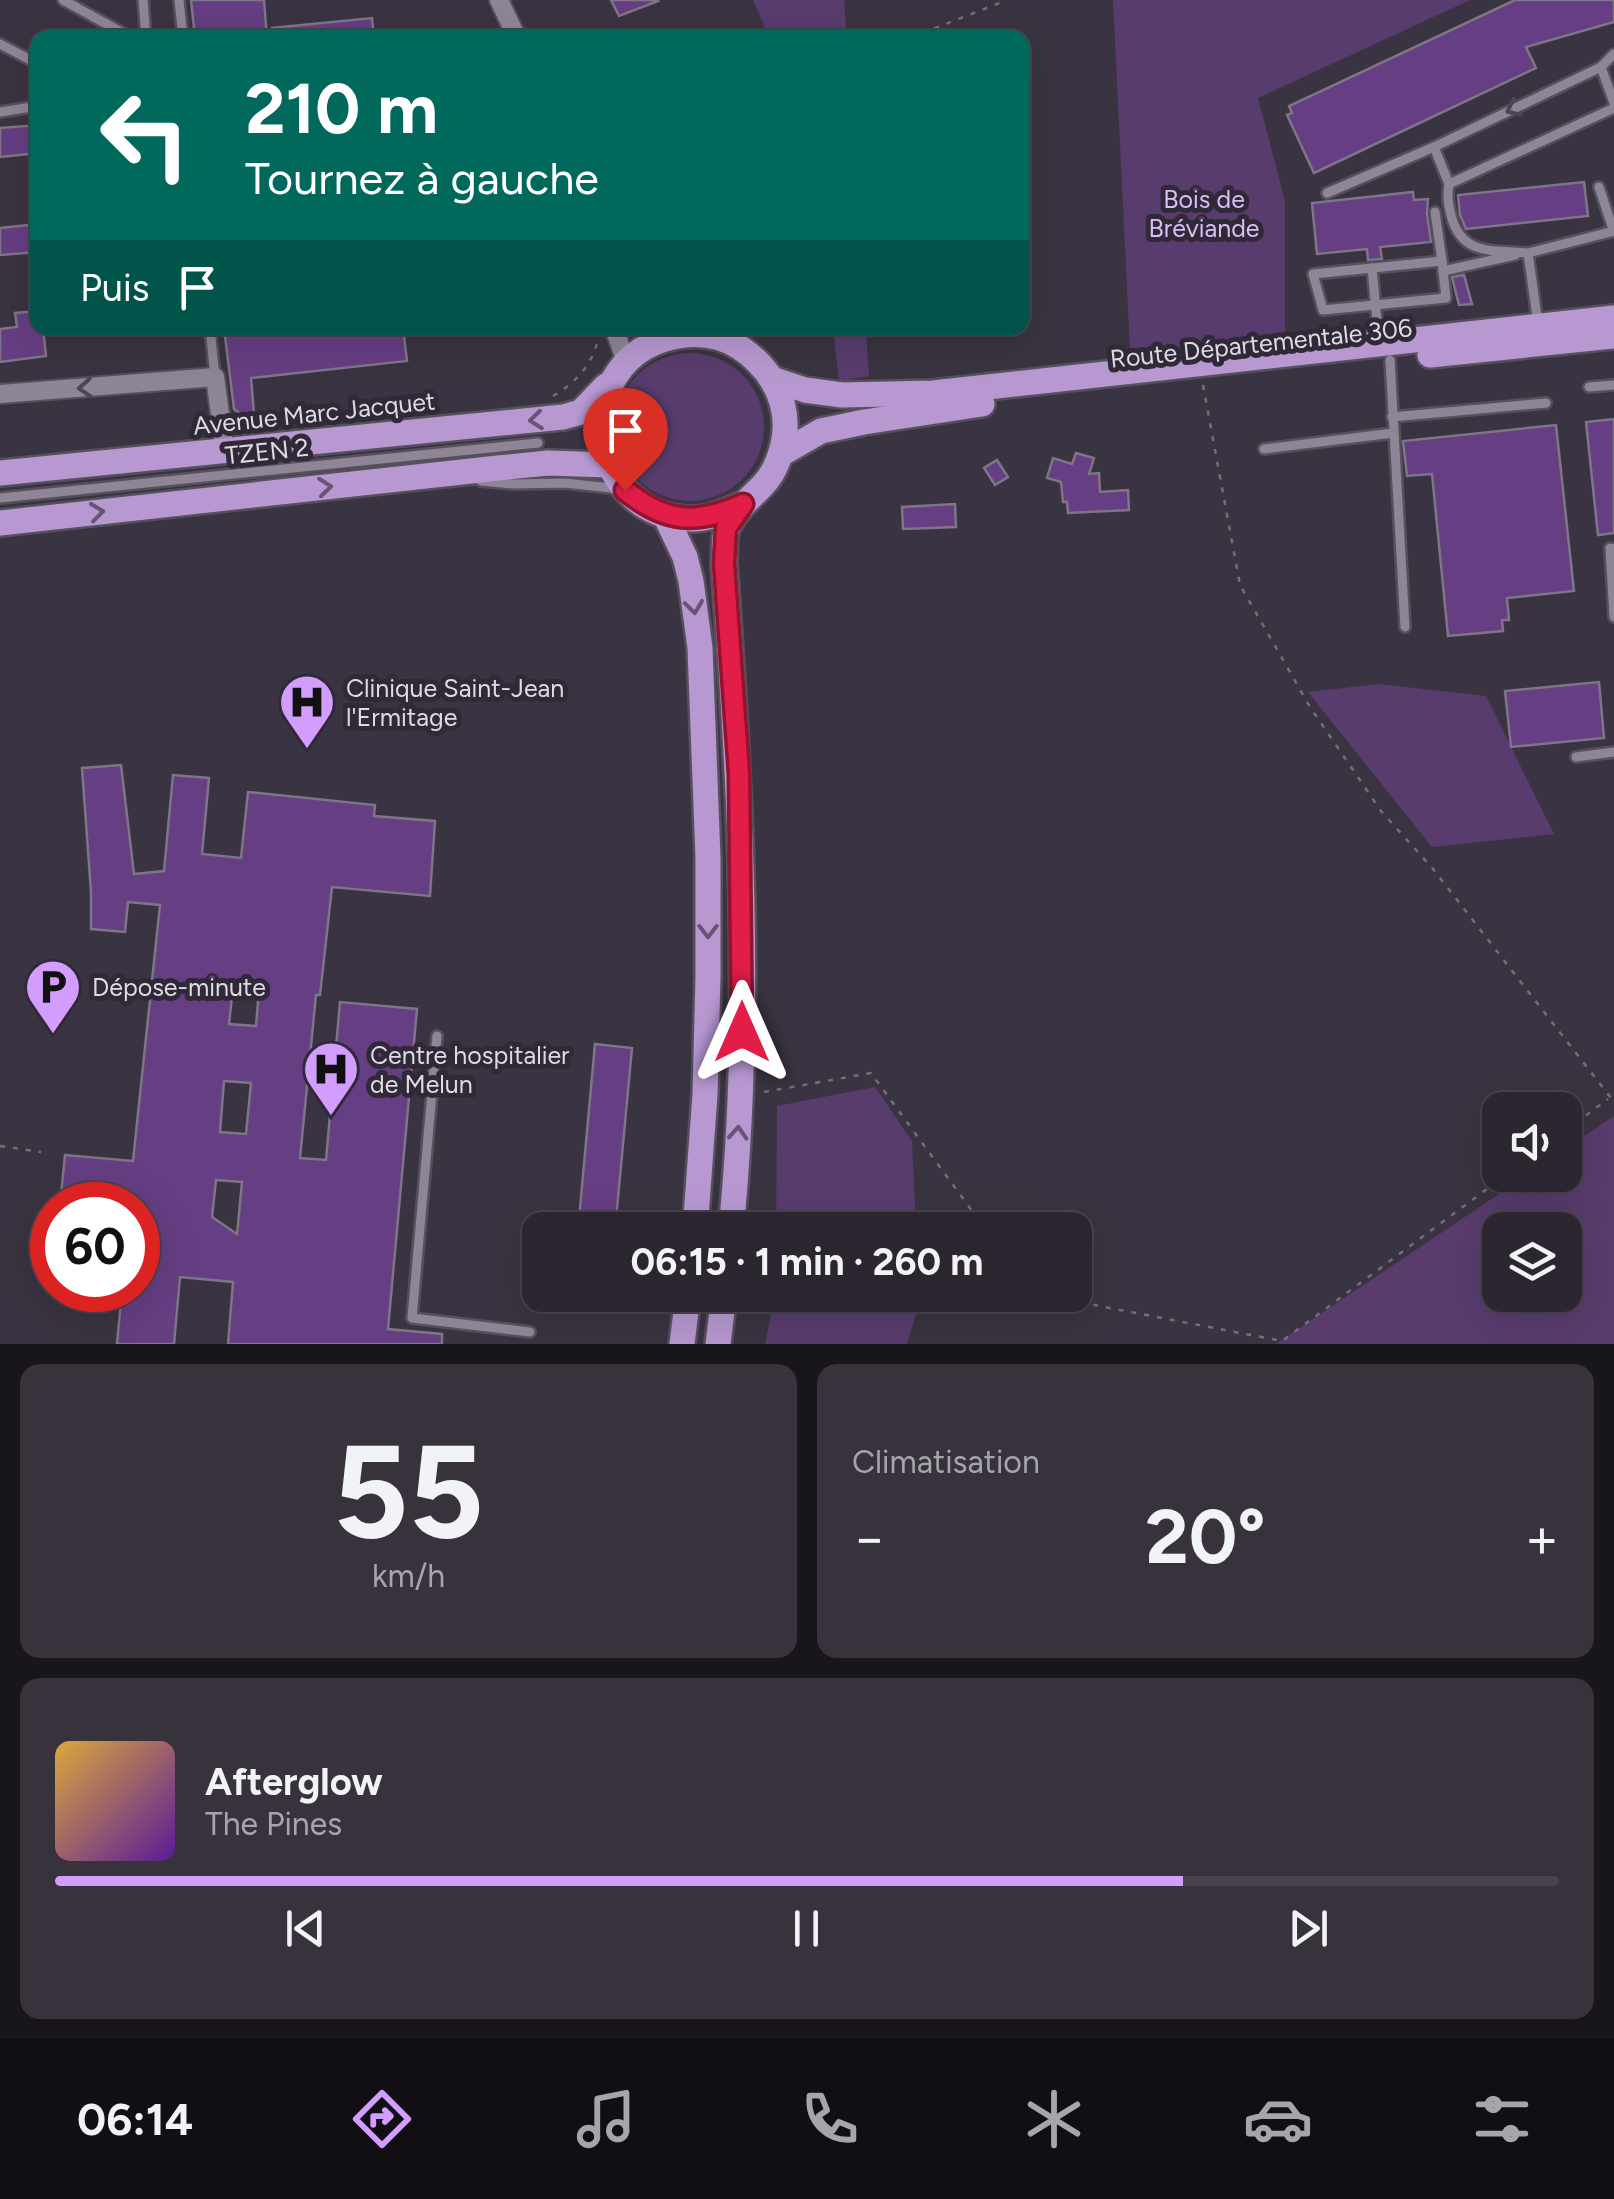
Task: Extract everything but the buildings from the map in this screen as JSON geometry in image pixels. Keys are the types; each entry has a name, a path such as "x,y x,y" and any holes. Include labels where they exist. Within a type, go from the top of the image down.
{"main road":[{"name":"Route Départementale 306","path":"914,404 975,404 1202,379 1384,352 1494,330 1614,318"},
{"path":"669,335 621,368 603,403 600,434 608,465 625,490 643,505 665,515 692,519 718,515 743,504"},
{"path":"708,335 734,344 756,358 772,379 782,403 785,429 781,454 766,482 726,528 724,563 739,774 742,1002 741,1092 731,1212"},
{"name":"Route Départementale 306","path":"914,404 1384,352 1614,336"},
{"name":"Avenue Marc Jacquet","path":"0,474 563,417 582,412 621,368"},
{"path":"772,379 805,390 914,404"},
{"path":"781,454 821,431 914,404"},
{"path":"0,523 548,463 608,465"},
{"path":"665,515 685,557 700,648 708,976 705,1094 695,1212"},
{"path":"682,1344 686,1312"},
{"path":"718,1344 722,1312"}],"street":[{"path":"499,0 513,30"},
{"path":"615,335 621,368"},
{"path":"0,394 215,377 225,452"}],"lane":[{"path":"63,0 117,30"},
{"path":"143,0 145,30"},
{"path":"180,0 182,30"},
{"path":"0,44 30,60"},
{"path":"1327,193 1434,148 1600,67 1614,54"},
{"path":"1449,184 1614,106 1600,67"},
{"path":"3,110 30,107"},
{"path":"1434,148 1449,184 1447,198 1460,238 1476,248 1528,253"},
{"path":"1435,212 1442,266 1446,298 1324,310 1313,274 1442,266 1528,253 1614,232 1599,187"},
{"path":"1528,253 1538,327"},
{"path":"1372,268 1392,417 1404,627"},
{"path":"211,335 215,377"},
{"path":"1588,388 1614,386"},
{"path":"1392,417 1546,403"},
{"path":"1264,448 1393,433"},
{"name":"TZEN 2","path":"0,498 538,444"},
{"path":"434,476 625,490"},
{"path":"1614,549 1610,548 1614,617"},
{"path":"1576,757 1614,752"},
{"path":"436,1036 412,1318 530,1332"}],"path":[{"path":"932,30 1007,0"},
{"path":"1202,379 1240,585 1257,615 1310,707 1381,811 1433,870 1614,1102"},
{"path":"741,1092 765,1092 871,1074 973,1212"},
{"path":"432,1088 466,1090"},
{"path":"1582,1119 1610,1098"},
{"path":"0,1146 41,1152"},
{"path":"1092,1305 1282,1341 1483,1192"}],"green space":[{"path":"753,0 844,0 846,30 766,30"},
{"name":"Bois de Bréviande","path":"1113,0 1470,0 1258,98 1285,201 1285,347 1131,370"},
{"path":"834,335 866,335 869,376 839,382"},
{"path":"690,353 718,359 742,375 758,399 764,427 758,455 742,479 718,495 690,501 662,495 638,479 622,455 616,427 622,399 638,375 662,359"},
{"path":"1379,684 1486,696 1554,834 1432,847 1308,692"},
{"path":"875,1087 912,1141 915,1212 776,1212 777,1106"},
{"path":"1614,1116 1614,1344 1276,1344 1502,1192 1582,1192 1582,1138"},
{"path":"772,1312 917,1312 907,1344 765,1344"}],"place":[{"name":"Clinique Saint-Jean l'Ermitage","path":"307,751"},
{"name":"Dépose-minute","path":"53,1036"},
{"name":"Centre hospitalier de Melun","path":"331,1118"}],"route":[{"path":"625,490 643,505 665,515 692,519 718,515 743,504 726,528 724,563 739,774 742,1032"}]}
